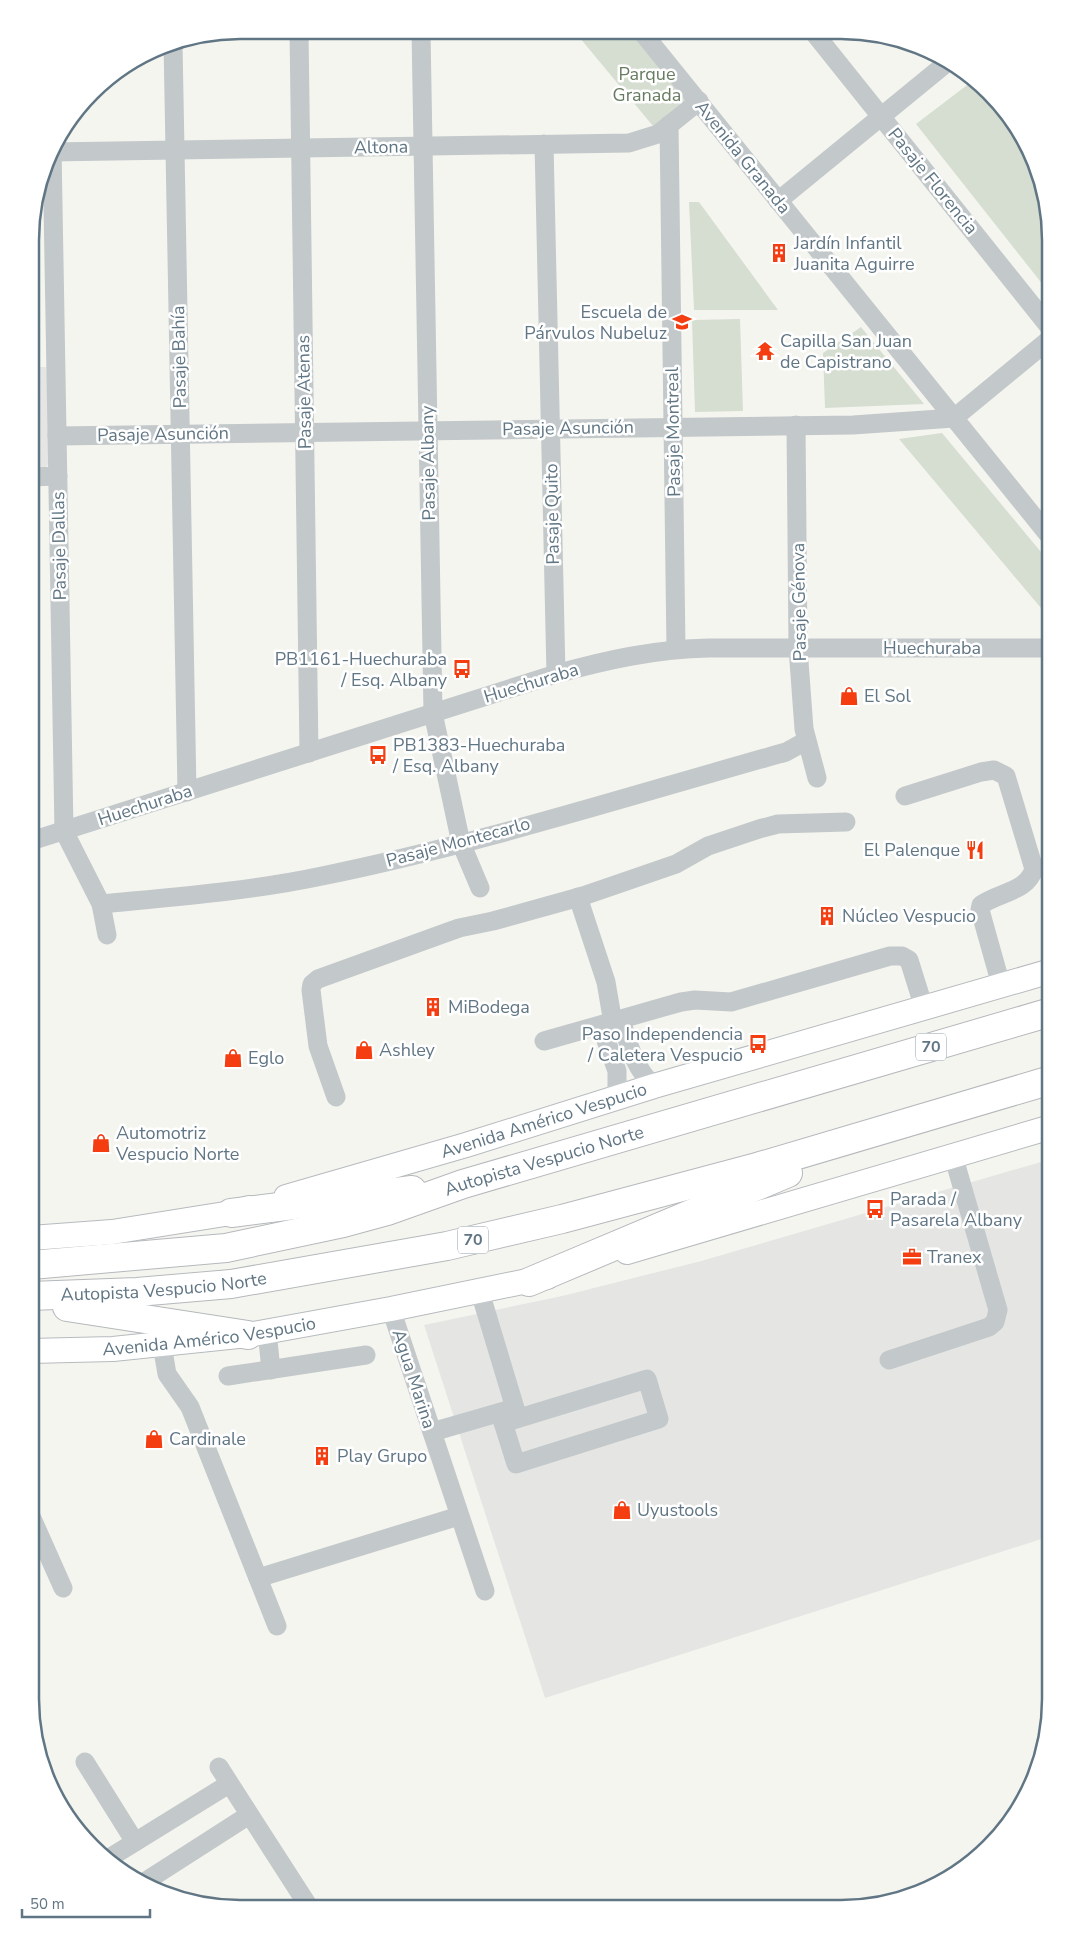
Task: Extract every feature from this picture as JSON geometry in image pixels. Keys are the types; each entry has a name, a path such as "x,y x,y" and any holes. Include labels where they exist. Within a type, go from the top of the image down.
{"highway":[{"name":"Autopista Vespucio Norte","path":"39,1264 226,1248 352,1221 463,1184 1042,1015"},
{"name":"Autopista Vespucio Norte","path":"39,1296 137,1292 231,1284 438,1248 571,1216 757,1167 1042,1083"},
{"path":"529,1282 905,1124"},
{"path":"231,1213 463,1184"},
{"path":"39,1303 258,1333"}],"main road":[{"name":"Avenida Américo Vespucio","path":"39,1237 112,1232 231,1213 466,1145 654,1086 1042,974"},
{"name":"Avenida Américo Vespucio","path":"39,1350 114,1349 258,1333 392,1310 529,1282 1042,1130"}],"street":[{"name":"Pasaje Atenas","path":"299,39 309,753"},
{"name":"Pasaje Albany","path":"421,39 433,713 461,843 480,888"},
{"name":"Avenida Granada","path":"648,39 1042,527"},
{"name":"Pasaje Florencia","path":"819,39 1042,318"},
{"name":"Pasaje Bahía","path":"173,50 187,792"},
{"path":"778,202 943,67"},
{"name":"Altona","path":"60,150 629,143 649,138 699,101"},
{"name":"Pasaje Montreal","path":"669,125 676,649"},
{"name":"Pasaje Quito","path":"544,144 556,674"},
{"name":"Pasaje Dallas","path":"51,169 64,831 101,904 107,935"},
{"path":"954,418 1042,345"},
{"name":"Pasaje Asunción","path":"57,436 854,424 954,418"},
{"name":"Pasaje Génova","path":"796,425 798,648 804,730 817,778"},
{"path":"39,477 58,476"},
{"name":"Huechuraba","path":"39,839 556,674 608,660 676,649 1042,648"},
{"name":"Pasaje Montecarlo","path":"101,904 183,896 321,876 461,843 786,752 806,741"},
{"path":"905,796 981,772 994,770 1006,776 1034,869 1032,876 1021,886 981,905 980,910 1001,985"},
{"path":"336,1097 318,1046 311,990 312,984 318,979 459,928 493,921 578,897 676,864 708,846 759,829 778,824 846,822"},
{"path":"578,897 606,982 612,1023 617,1097"},
{"path":"544,1042 695,1000 731,1002 890,956 902,956 909,960 924,1008"},
{"path":"612,1023 642,1075 654,1086"},
{"path":"889,1360 989,1327 996,1322 998,1310 953,1156"},
{"path":"480,1292 515,1408 502,1418"},
{"name":"Agua Marina","path":"392,1310 484,1591"},
{"path":"258,1333 271,1370"},
{"path":"162,1345 167,1374 190,1407 277,1626"},
{"path":"228,1376 366,1355"},
{"path":"432,1432 502,1418 647,1380 659,1420 516,1464 502,1418"},
{"path":"258,1578 459,1516"},
{"path":"39,1535 62,1588"},
{"path":"85,1762 135,1842"},
{"path":"219,1767 304,1900"},
{"path":"113,1856 229,1784"},
{"path":"149,1879 250,1815"}],"shaded area":[{"path":"39,367 50,367 52,462 44,468 39,468"},
{"path":"1042,1162 1042,1539 545,1698 424,1325 562,1296 701,1261"}],"green space":[{"name":"Parque Granada","path":"581,39 638,39 687,98 653,126"},
{"path":"968,84 1001,117 1022,151 1032,175 1041,213 1042,284 916,124"},
{"path":"689,202 699,202 778,310 694,310"},
{"path":"740,319 743,411 695,412 692,320"},
{"path":"861,327 924,404 825,408 823,353"},
{"path":"942,433 1042,553 1042,609 899,439"}],"place":[{"name":"Jardín Infantil Juanita Aguirre","path":"779,253"},
{"name":"Escuela de Párvulos Nubeluz","path":"682,322"},
{"name":"Capilla San Juan de Capistrano","path":"765,351"},
{"name":"PB1161-Huechuraba / Esq. Albany","path":"462,669"},
{"name":"El Sol","path":"849,696"},
{"name":"PB1383-Huechuraba / Esq. Albany","path":"378,755"},
{"name":"El Palenque","path":"975,850"},
{"name":"Núcleo Vespucio","path":"827,916"},
{"name":"MiBodega","path":"433,1007"},
{"name":"Paso Independencia / Caletera Vespucio","path":"758,1044"},
{"name":"Ashley","path":"364,1050"},
{"name":"Eglo","path":"233,1058"},
{"name":"Automotriz Vespucio Norte","path":"101,1143"},
{"name":"Parada / Pasarela Albany","path":"875,1209"},
{"name":"Tranex","path":"912,1257"},
{"name":"Cardinale","path":"154,1439"},
{"name":"Play Grupo","path":"322,1456"},
{"name":"Uyustools","path":"622,1510"}]}
